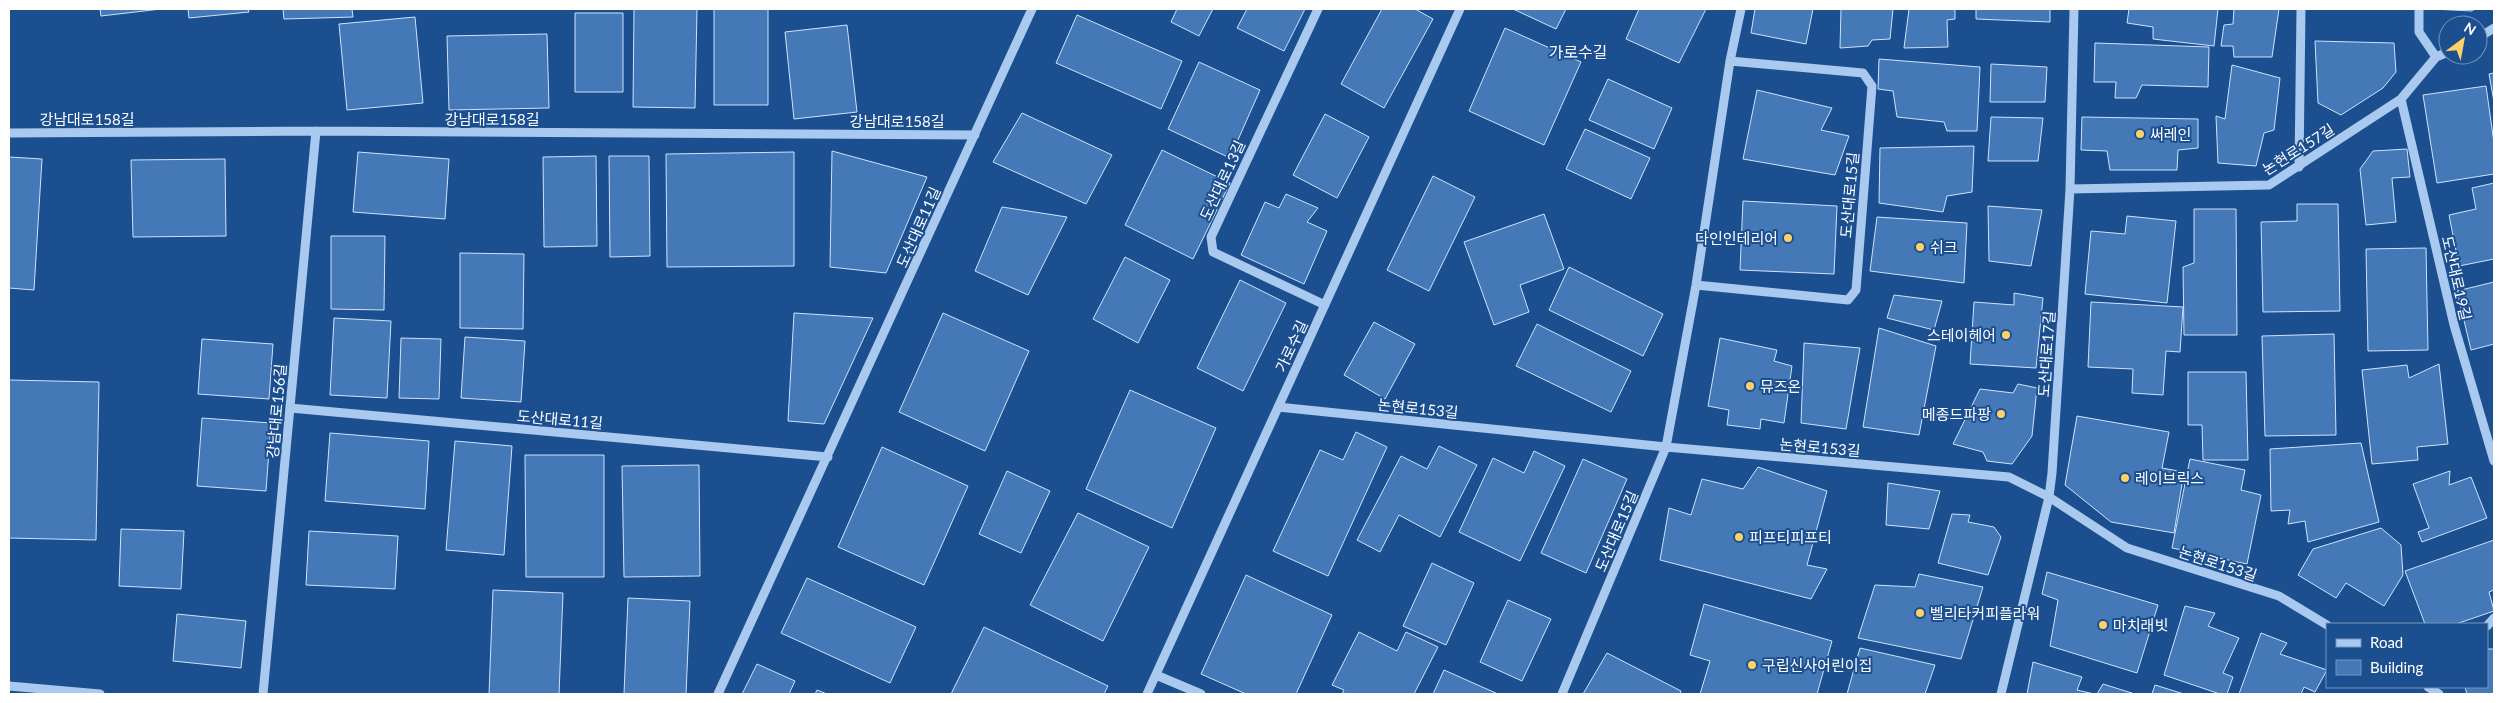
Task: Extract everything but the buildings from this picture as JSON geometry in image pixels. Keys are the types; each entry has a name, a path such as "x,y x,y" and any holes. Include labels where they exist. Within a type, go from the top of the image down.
{"street":[{"name":"도산대로11길","path":"718,694 1032,9"},
{"name":"도산대로13길","path":"1318,9 1211,237 1213,252 1324,305"},
{"name":"가로수길","path":"1147,694 1460,9"},
{"name":"도산대로15길","path":"1562,694 1666,447 1696,285 1730,61 1741,9"},
{"name":"도산대로17길","path":"2001,694 2049,497 2070,189 2074,9"},
{"path":"2299,166 2301,9"},
{"path":"2419,9 2419,32 2436,57"},
{"name":"논현로157길","path":"2070,189 2269,186 2401,99 2436,57"},
{"name":"도산대로15길","path":"1696,285 1848,300 1856,290 1872,86 1863,74 1730,61"},
{"name":"도산대로19길","path":"2401,99 2454,325 2494,461"},
{"name":"강남대로158길","path":"9,133 316,131 974,135"},
{"name":"강남대로156길","path":"263,694 316,131"},
{"name":"논현로153길","path":"1278,407 1666,447 2009,477 2049,497 2127,548 2279,596 2326,624"},
{"name":"도산대로11길","path":"290,408 828,457"},
{"path":"1156,674 1201,694"},
{"path":"9,686 100,694"}],"place":[{"name":"써레인","path":"2140,134"},
{"name":"다인인테리어","path":"1788,238"},
{"name":"쉬크","path":"1920,247"},
{"name":"스테이헤어","path":"2006,335"},
{"name":"뮤즈온","path":"1750,386"},
{"name":"메종드파팡","path":"2001,414"},
{"name":"레이브릭스","path":"2125,478"},
{"name":"피프티피프티","path":"1739,537"},
{"name":"벨리타커피플라워","path":"1920,613"},
{"name":"마치래빗","path":"2103,625"},
{"name":"구립신사어린이집","path":"1752,665"}],"district":[{"name":"가로수길","path":"1578,51"}]}
